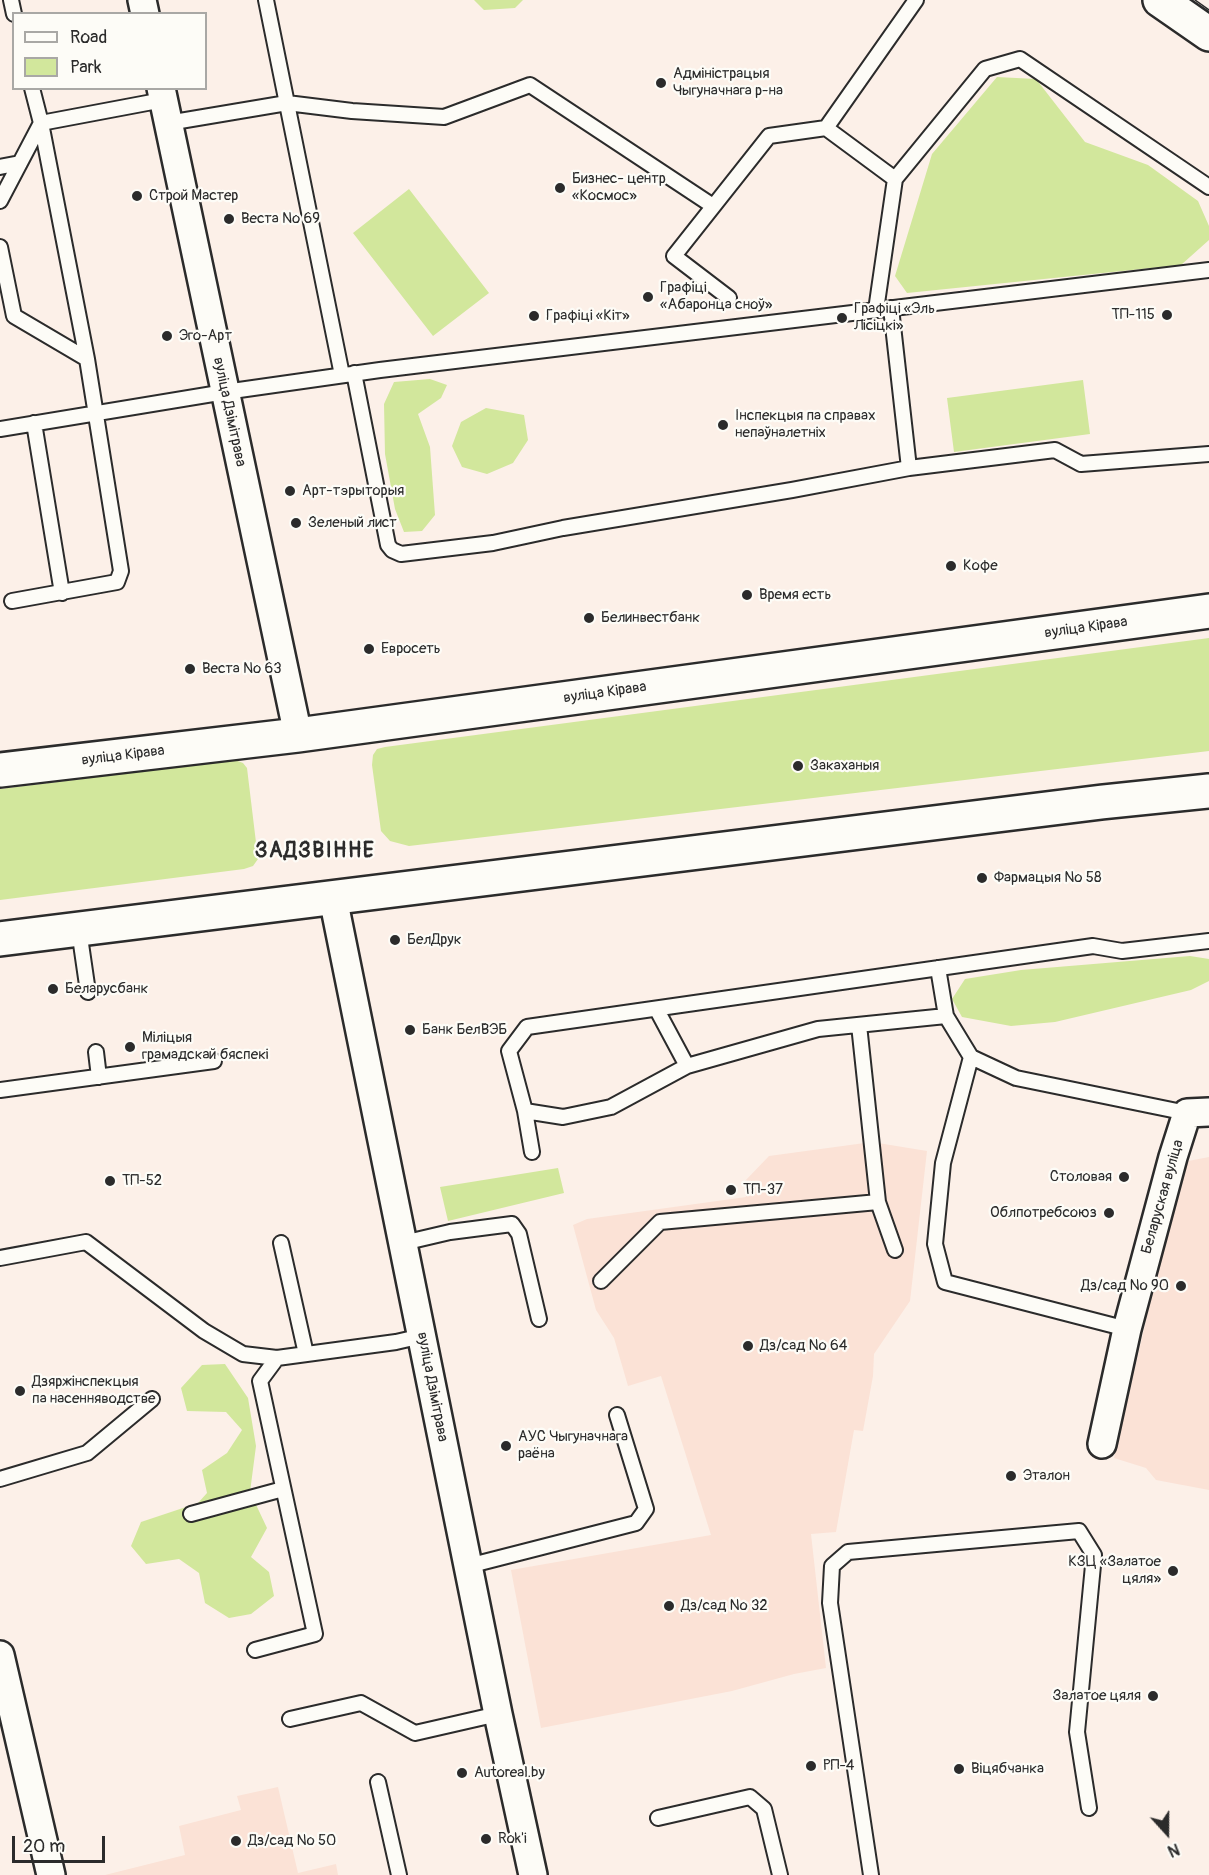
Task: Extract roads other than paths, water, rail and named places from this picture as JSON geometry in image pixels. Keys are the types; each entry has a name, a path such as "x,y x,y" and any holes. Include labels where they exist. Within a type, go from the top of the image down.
{"main road":[{"path":"1160,0 1209,34"},
{"name":"вуліца Кірава","path":"0,770 298,735 1209,611"},
{"path":"0,939 1078,805 1209,791"}],"street":[{"name":"вуліца Дзімітрава","path":"164,104 298,735"},
{"name":"вуліца Дзімітрава","path":"333,898 498,1714 533,1875"},
{"name":"Беларуская вуліца","path":"1102,1444 1127,1329 1173,1157 1198,1113"},
{"path":"1,1666 51,1875"}],"lane":[{"path":"266,0 287,103 388,545 400,554 493,543 563,528 909,468 1055,450 1081,464 1209,454"},
{"path":"826,128 916,0"},
{"path":"876,310 895,179 985,69 1020,59 1209,187"},
{"path":"41,123 164,104 287,103 352,111 444,117 530,85 713,206"},
{"path":"12,601 117,582 121,571 87,359 33,90"},
{"path":"0,201 41,123"},
{"path":"729,298 674,256 769,136 826,128 895,179"},
{"path":"0,167 20,163"},
{"path":"0,247 14,316 87,359"},
{"path":"0,429 348,374 1209,270"},
{"path":"891,308 909,468"},
{"path":"34,423 62,593"},
{"path":"79,930 88,992"},
{"path":"532,1152 525,1111 509,1051 527,1028 1093,946 1122,951 1209,940"},
{"path":"938,968 946,1016 971,1057 1016,1078 1198,1113"},
{"path":"657,1010 687,1066"},
{"path":"525,1111 563,1117 611,1107 687,1066 818,1029 946,1016"},
{"path":"859,1025 878,1202 895,1250"},
{"path":"96,1052 99,1077"},
{"path":"971,1057 943,1163 935,1244 945,1282 1127,1329"},
{"path":"0,1090 214,1061"},
{"path":"601,1281 660,1222 878,1202"},
{"path":"403,1243 450,1232 512,1224 519,1234 539,1319"},
{"path":"0,1257 87,1242 204,1332 243,1354 277,1358 396,1342 422,1336"},
{"path":"281,1243 306,1354"},
{"path":"255,1650 315,1634 260,1381 277,1358"},
{"path":"0,1479 87,1453 152,1399"},
{"path":"468,1566 636,1523 646,1509 617,1415"},
{"path":"191,1514 283,1489"},
{"path":"871,1875 830,1603 832,1566 848,1552 1078,1531 1094,1555 1077,1732 1089,1808"},
{"path":"290,1719 361,1703 415,1733 498,1714"},
{"path":"378,1782 399,1875"},
{"path":"658,1818 750,1797 764,1809 780,1875"}],"tram line":[{"path":"1195,0 1209,10"}],"place":[{"name":"Адміністрацыя Чыгуначнага р-на","path":"661,83"},
{"name":"Бизнес- центр «Космос»","path":"560,188"},
{"name":"Строй Мастер","path":"137,196"},
{"name":"Веста № 69","path":"229,219"},
{"name":"Графіці «Абаронца сноў»","path":"648,297"},
{"name":"ТП-115","path":"1167,315"},
{"name":"Графіці «Кіт»","path":"534,316"},
{"name":"Графіці «Эль Лісіцкі»","path":"842,318"},
{"name":"Эго-Арт","path":"167,336"},
{"name":"Інспекцыя па справах непаўналетніх","path":"723,425"},
{"name":"Арт-тэрыторыя","path":"290,491"},
{"name":"Зеленый лист","path":"296,523"},
{"name":"Кофе","path":"951,566"},
{"name":"Время есть","path":"747,595"},
{"name":"Белинвестбанк","path":"589,618"},
{"name":"Евросеть","path":"369,649"},
{"name":"Веста № 63","path":"190,669"},
{"name":"Закаханыя","path":"798,766"},
{"name":"Фармацыя № 58","path":"982,878"},
{"name":"БелДрук","path":"395,940"},
{"name":"Беларусбанк","path":"53,989"},
{"name":"Банк БелВЭБ","path":"410,1030"},
{"name":"Міліцыя грамадскай бяспекі","path":"130,1047"},
{"name":"Столовая","path":"1124,1177"},
{"name":"ТП-52","path":"110,1181"},
{"name":"ТП-37","path":"731,1190"},
{"name":"Облпотребсоюз","path":"1109,1213"},
{"name":"Дз/сад № 90","path":"1181,1286"},
{"name":"Дз/сад № 64","path":"748,1346"},
{"name":"Дзяржінспекцыя па насенняводстве","path":"20,1391"},
{"name":"АУС Чыгуначнага раёна","path":"506,1446"},
{"name":"Эталон","path":"1011,1476"},
{"name":"КЗЦ «Залатое цяля»","path":"1173,1571"},
{"name":"Дз/сад № 32","path":"669,1606"},
{"name":"Залатое цяля","path":"1153,1696"},
{"name":"РП-4","path":"811,1766"},
{"name":"Віцябчанка","path":"959,1769"},
{"name":"Autoreal.by","path":"462,1773"},
{"name":"Rok'i","path":"486,1839"},
{"name":"Дз/сад № 50","path":"236,1841"}],"district":[{"name":"ЗАДЗВІННЕ","path":"315,852"}]}
